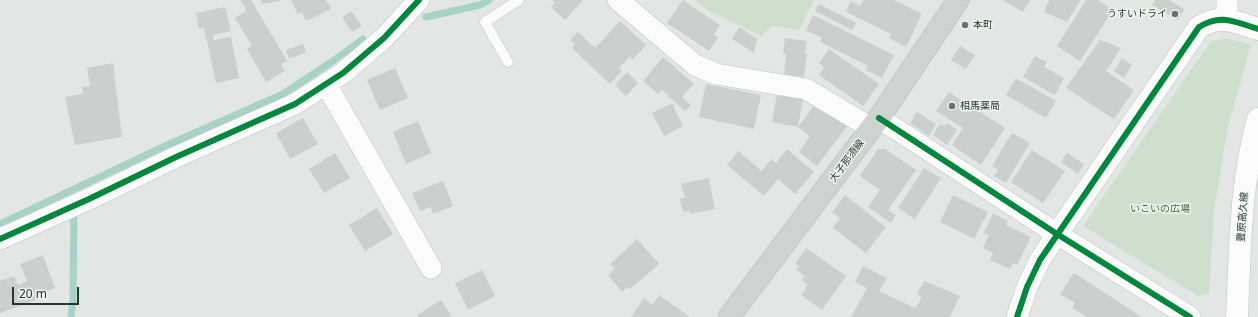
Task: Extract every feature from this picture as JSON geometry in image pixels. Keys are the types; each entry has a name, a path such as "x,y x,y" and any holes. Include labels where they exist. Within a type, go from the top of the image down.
{"main road":[{"name":"大子那須線","path":"729,317 875,123 958,0"}],"street":[{"path":"0,239 176,157 295,104 343,73 384,38 419,0"},
{"path":"618,0 695,65 716,74 806,88 875,123 1190,317"},
{"path":"1017,317 1027,287 1040,260 1199,27 1209,21 1219,19 1227,10 1258,29"},
{"path":"326,84 431,268"},
{"name":"豊原高久線","path":"1237,317 1244,192 1258,119"}],"lane":[{"path":"508,62 485,22 519,0"}],"green space":[{"path":"695,0 814,0 799,30 772,26 761,36 707,10"},
{"name":"いこいの広場","path":"1228,38 1251,45 1228,126 1214,211 1209,294 1198,296 1083,226 1211,41"}],"building":[{"path":"240,0 251,0 287,61 281,64 285,71 266,82 247,49 252,46 235,18 247,10"},
{"path":"261,0 280,0 280,1 262,4"},
{"path":"291,0 326,0 331,9 306,21 302,12 298,14"},
{"path":"552,0 583,0 565,20 551,7 555,3"},
{"path":"683,0 720,25 714,35 718,38 709,51 667,23"},
{"path":"863,0 894,0 922,14 906,47 889,38 891,34 846,12 851,1 860,6"},
{"path":"1003,0 1030,0 1023,12"},
{"path":"1049,0 1081,0 1067,22 1044,12"},
{"path":"1086,0 1098,0 1113,10 1080,61 1057,46"},
{"name":"うすいドライ","path":"1155,0 1169,0 1184,9 1178,20 1152,5"},
{"path":"819,4 856,23 852,30 815,11"},
{"path":"225,7 231,31 213,35 214,40 231,37 239,78 216,83 204,28 199,29 196,13"},
{"path":"351,11 362,26 352,32 342,18"},
{"path":"813,15 894,55 882,78 866,70 868,66 820,42 822,38 806,30"},
{"path":"620,21 646,45 633,59 630,56 619,68 622,71 610,84 572,48 575,44 570,40 578,32 595,48"},
{"path":"739,27 757,39 754,53 732,39"},
{"path":"785,38 807,41 804,77 784,74 786,54 783,53"},
{"path":"1100,40 1121,48 1106,71 1134,90 1114,119 1066,88"},
{"path":"303,44 306,52 289,59 286,50"},
{"path":"960,46 975,55 966,69 951,60"},
{"path":"829,49 879,84 863,106 819,75 824,67 819,63"},
{"path":"1035,56 1047,62 1044,67 1064,78 1055,95 1023,77"},
{"path":"663,57 694,84 682,97 691,105 685,111 662,90 658,94 643,81"},
{"path":"1122,58 1132,65 1124,78 1114,71"},
{"path":"113,63 122,137 75,145 65,97 83,94 82,87 90,86 87,68"},
{"path":"395,68 408,98 380,110 367,80"},
{"path":"627,72 638,83 626,96 615,85"},
{"path":"1016,78 1056,101 1046,118 1006,95"},
{"path":"706,84 761,95 754,129 699,117"},
{"path":"949,92 1005,128 981,165 952,145 963,128 936,111"},
{"path":"777,95 803,99 798,127 772,122"},
{"path":"672,103 683,126 664,136 652,113"},
{"path":"816,103 849,124 817,166 799,152 810,136 798,127"},
{"path":"917,112 936,124 929,136 910,123"},
{"path":"303,118 318,144 290,159 276,133"},
{"path":"418,121 431,153 406,164 393,132"},
{"path":"947,123 957,130 947,145 933,135 940,124 944,126"},
{"path":"1012,133 1030,143 1006,183 994,176 998,170 992,166"},
{"path":"787,149 814,172 795,194 778,179 764,196 727,165 738,151 762,171 771,159 776,163"},
{"path":"878,149 885,149 916,170 888,210 896,215 891,223 868,207 880,190 860,176"},
{"path":"1032,150 1065,171 1043,203 1011,182"},
{"path":"335,153 350,178 324,193 309,169"},
{"path":"1067,153 1084,164 1078,174 1061,162"},
{"path":"924,168 941,178 915,219 898,208"},
{"path":"709,178 715,209 691,214 690,211 683,212 680,199 685,198 681,184"},
{"path":"443,181 453,206 433,214 431,207 420,211 412,193"},
{"path":"845,195 886,227 866,253 833,228 840,218 832,212"},
{"path":"953,195 988,212 974,239 940,222"},
{"path":"377,208 393,234 365,251 349,225"},
{"path":"993,214 1008,221 1006,225 1031,237 1017,265 1013,263 1010,269 990,260 993,253 983,248 989,235 984,233"},
{"path":"637,239 659,264 630,289 627,287 622,292 608,275 615,269 610,264"},
{"path":"806,248 846,276 822,310 801,295 808,285 802,280 805,276 796,270 799,266 795,264"},
{"path":"43,255 55,288 41,293 42,298 0,313 0,281 14,276 18,285 27,281 20,264"},
{"path":"863,266 887,278 879,291 915,308 922,298 917,294 924,281 960,296 950,317 851,317 867,288 855,282"},
{"path":"482,270 495,296 468,310 455,283"},
{"path":"1074,273 1142,317 1087,317 1072,308 1075,303 1060,294"},
{"path":"659,295 690,317 631,317 644,298 652,305"},
{"path":"441,300 452,317 419,317 417,315"}],"waterway":[{"path":"426,17 480,5 489,0"},
{"path":"0,224 165,146 283,94 363,39"},
{"path":"71,317 73,299 74,209"}],"cycle path":[{"path":"0,239 89,199 176,157 295,104 343,73 384,38 419,0"},
{"path":"1017,317 1027,287 1040,260 1199,27 1214,20 1228,20 1258,29"},
{"path":"879,118 1057,234 1190,317"}],"place":[{"name":"うすいドライ","path":"1175,14"},
{"name":"本町","path":"965,25"},
{"name":"相馬薬局","path":"952,106"}]}
